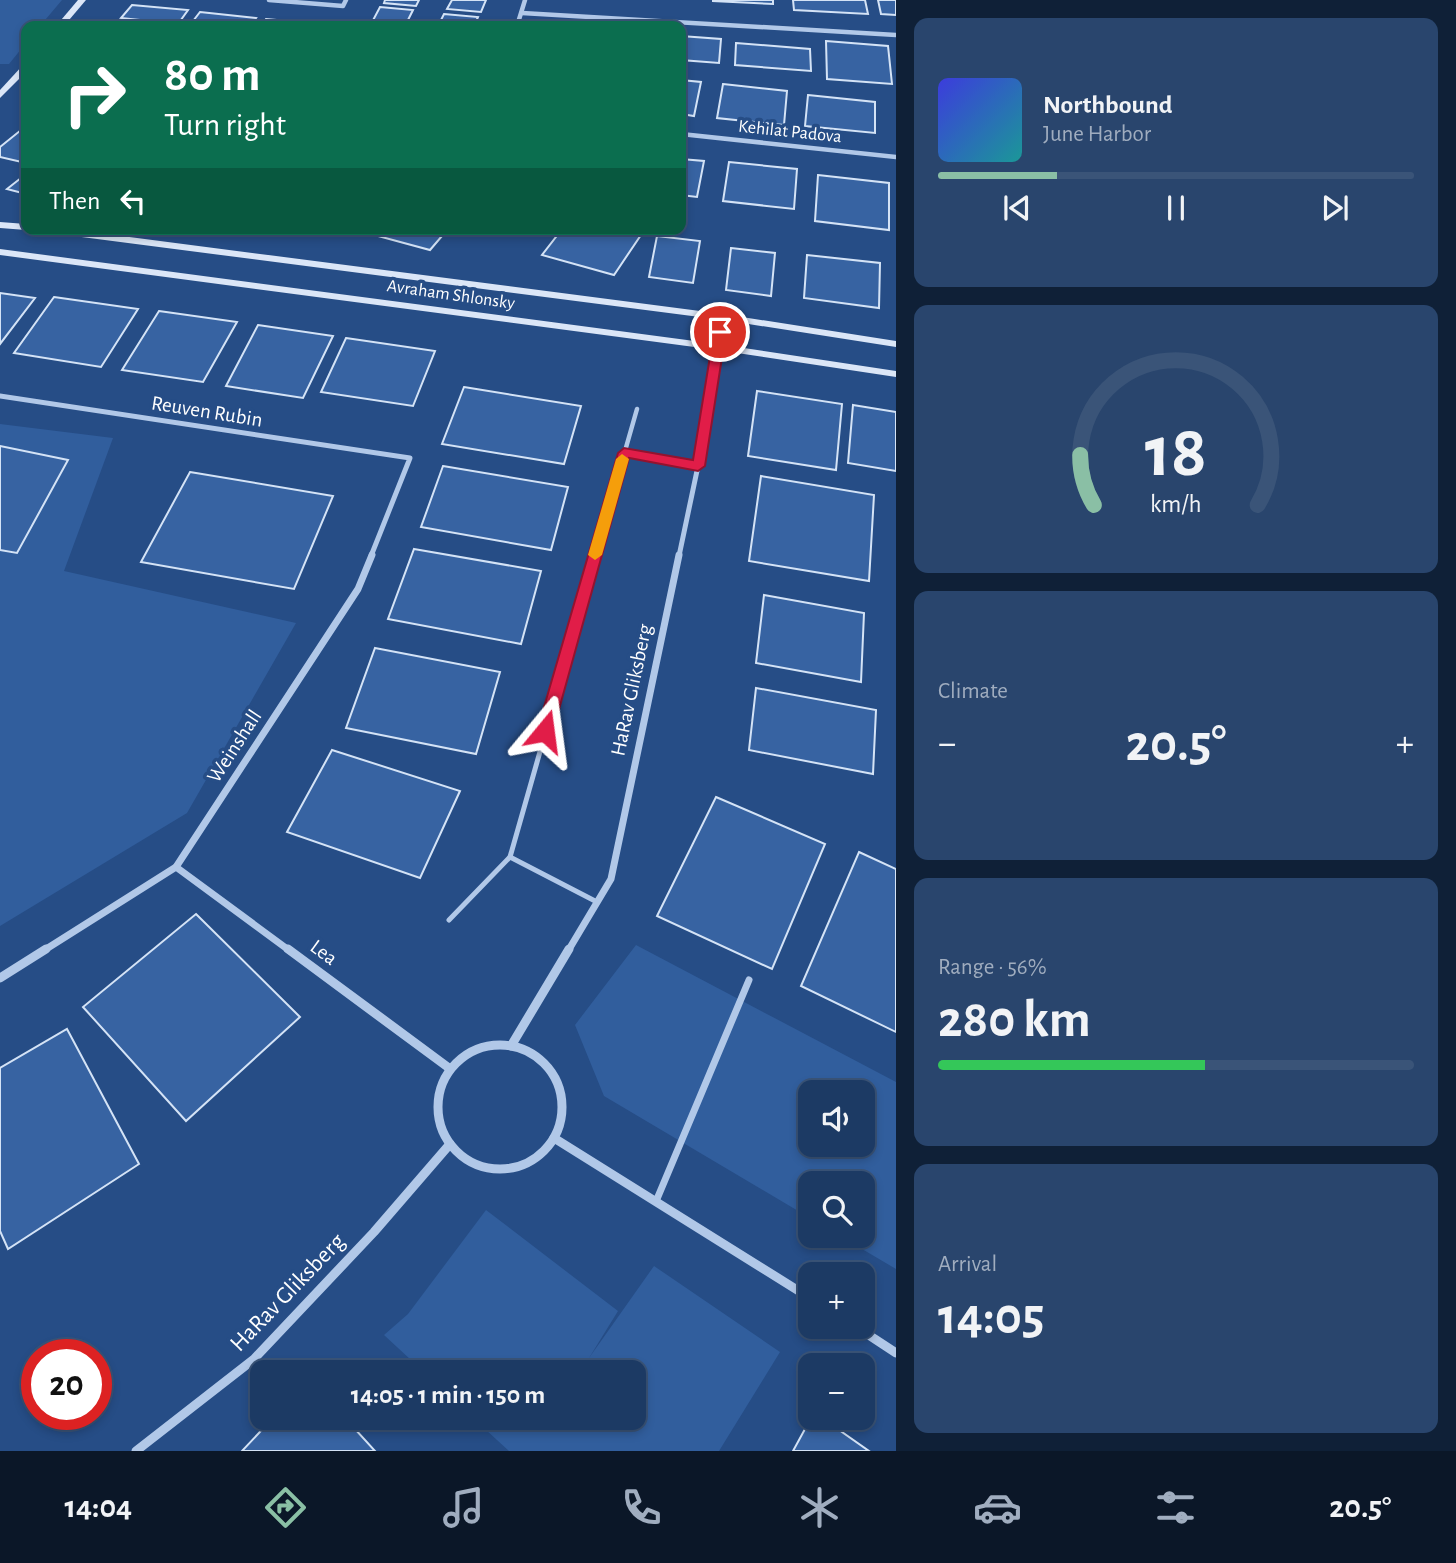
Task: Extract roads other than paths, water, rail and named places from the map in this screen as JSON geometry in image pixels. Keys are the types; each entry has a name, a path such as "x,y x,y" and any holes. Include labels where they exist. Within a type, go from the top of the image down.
{"street":[{"path":"64,21 82,0"},
{"path":"269,0 343,6 346,0"},
{"path":"519,21 526,0"},
{"path":"522,13 658,21"},
{"path":"686,23 896,35"},
{"path":"2,90 21,71"},
{"name":"Kehilat Padova","path":"686,135 896,157"},
{"path":"0,225 21,227"},
{"name":"Avraham Shlonsky","path":"89,235 723,317 896,344"},
{"name":"Avraham Shlonsky","path":"0,252 717,347 896,374"},
{"name":"HaRav Gliksberg","path":"511,1046 611,879 698,466 723,317"},
{"name":"Reuven Rubin","path":"0,396 410,458"},
{"name":"Weinshall","path":"0,978 176,867 358,589 410,458"},
{"name":"Lea","path":"176,867 449,1068"},
{"path":"494,1044 511,1046 527,1051 544,1063 555,1079 561,1098 561,1118 554,1138 544,1152 530,1162 512,1168 495,1168 477,1164 450,1143 438,1113 441,1082 449,1068 462,1056 477,1048 494,1044"},
{"path":"554,1138 656,1199 798,1290"},
{"name":"HaRav Gliksberg","path":"136,1451 254,1359 374,1232 450,1143"},
{"path":"875,1339 896,1353"}],"lane":[{"path":"449,920 510,858 637,409"},
{"path":"624,453 698,466"},
{"path":"510,858 597,902"},
{"path":"656,1199 749,980"}]}
